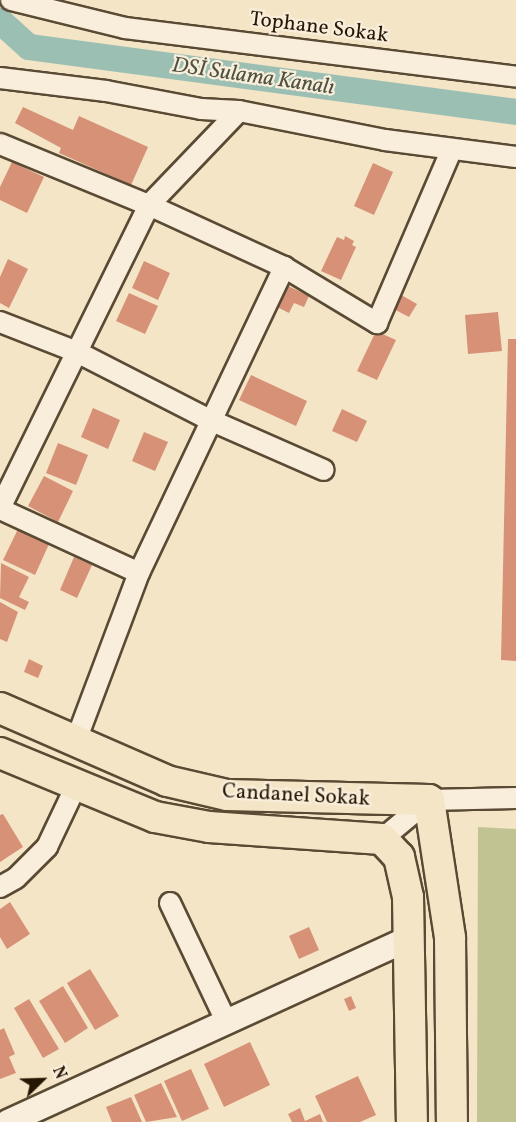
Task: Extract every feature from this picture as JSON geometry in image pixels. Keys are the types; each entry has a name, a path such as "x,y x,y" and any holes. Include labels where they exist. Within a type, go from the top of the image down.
{"main road":[{"name":"Candanel Sokak","path":"0,708 75,743 167,781 227,795 429,800"},
{"path":"0,753 155,817 209,827 382,839 399,857 408,897 412,1122"},
{"path":"429,800 450,938 452,1122"}],"street":[{"name":"Tophane Sokak","path":"11,0 125,28 516,77"},
{"path":"0,78 106,91 201,109 239,111 385,140 516,156"},
{"path":"139,573 0,508 149,205 239,111"},
{"path":"0,144 149,205 284,267 377,323 452,149"},
{"path":"75,743 139,573 284,267"},
{"path":"0,322 77,352 210,420 324,470"},
{"path":"0,887 16,878 47,847 76,786"},
{"name":"Candanel Sokak","path":"382,839 429,800 516,798"},
{"path":"170,903 226,1022"},
{"path":"8,1122 410,939"}],"green space":[{"path":"478,827 516,829 516,1122 477,1122"}],"building":[{"path":"23,107 73,130 79,116 148,147 131,185 59,153 61,148 15,123"},
{"path":"12,162 44,177 27,213 0,200 0,187"},
{"path":"373,163 393,172 374,215 354,206"},
{"path":"345,236 354,241 352,245 356,247 341,280 321,271 337,237 344,240"},
{"path":"8,259 28,269 9,308 0,303 0,277"},
{"path":"144,261 170,273 158,300 132,288"},
{"path":"286,285 309,296 304,307 294,303 289,313 277,307"},
{"path":"396,292 417,304 409,317 388,306"},
{"path":"129,293 158,306 145,334 116,321"},
{"path":"498,312 502,351 468,354 465,315"},
{"path":"376,331 396,340 377,380 357,371"},
{"path":"508,339 516,339 516,661 501,660"},
{"path":"251,375 307,401 296,426 239,400"},
{"path":"93,408 120,420 108,449 81,437"},
{"path":"342,409 367,421 357,442 332,431"},
{"path":"144,432 168,442 155,471 132,461"},
{"path":"58,443 88,455 76,485 46,473"},
{"path":"44,476 73,491 58,522 28,506"},
{"path":"18,529 49,544 35,575 3,560"},
{"path":"74,557 92,565 77,598 60,590"},
{"path":"1,563 29,577 19,597 29,602 25,610 0,598"},
{"path":"0,602 18,612 7,642 0,639"},
{"path":"29,659 43,666 38,678 24,672"},
{"path":"3,814 23,847 0,862 0,815"},
{"path":"10,902 30,934 7,949 0,937 0,909"},
{"path":"309,927 319,950 299,959 289,936"},
{"path":"90,969 119,1016 95,1030 67,983"},
{"path":"63,986 88,1028 65,1043 39,1001"},
{"path":"351,996 356,1008 349,1011 344,999"},
{"path":"29,999 59,1049 43,1058 14,1008"},
{"path":"4,1028 15,1054 9,1057 16,1073 0,1079 0,1030"},
{"path":"250,1042 270,1085 224,1107 204,1064"},
{"path":"191,1069 209,1109 182,1121 164,1081"},
{"path":"358,1076 376,1115 360,1122 327,1122 315,1096"},
{"path":"161,1083 177,1117 146,1122 134,1095"},
{"path":"131,1097 142,1122 112,1122 106,1107"},
{"path":"300,1108 305,1121 320,1114 323,1122 292,1122 288,1114"}],"waterway":[{"name":"DSİ Sulama Kanalı","path":"0,21 29,47 516,112"}]}
